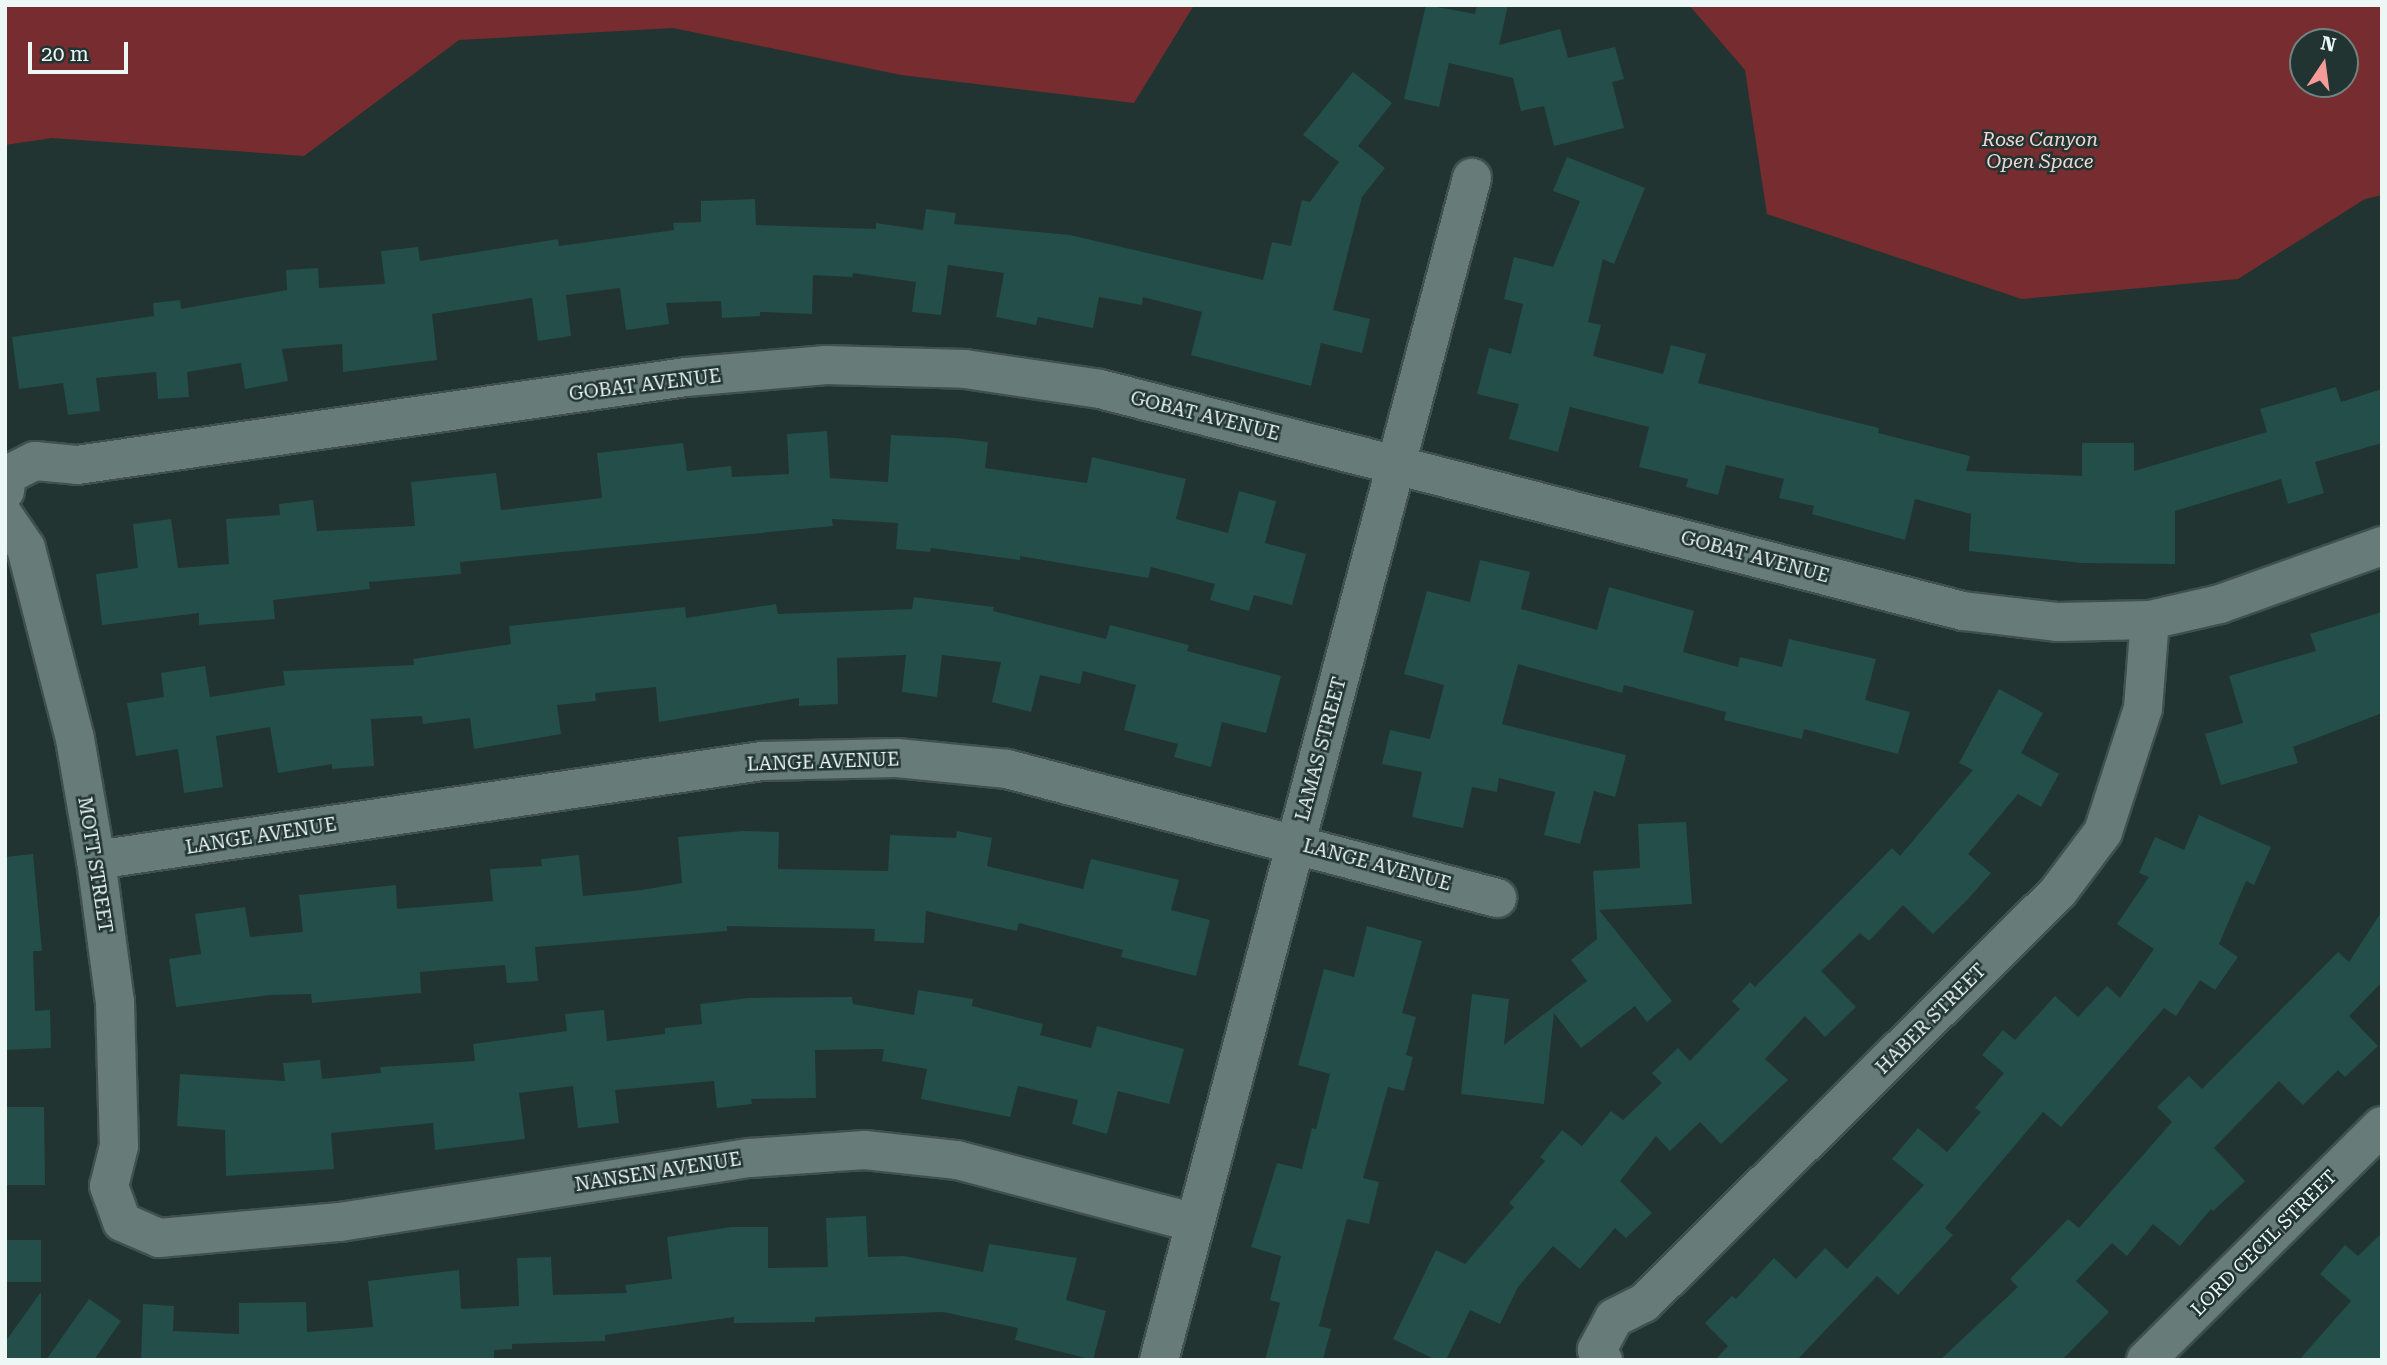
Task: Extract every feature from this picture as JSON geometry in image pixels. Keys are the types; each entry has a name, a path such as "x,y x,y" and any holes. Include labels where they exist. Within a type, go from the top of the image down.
{"street":[{"name":"LAMAS STREET","path":"1159,1360 1192,1222 1296,843 1472,178"},
{"name":"GOBAT AVENUE","path":"6,483 35,461 77,465 687,377 826,365 965,369 1100,389 1963,611 2058,622 2150,620 2220,604 2382,546"},
{"name":"MOTT STREET","path":"5,517 26,548 75,739 96,860 115,1002 119,1146 109,1186 122,1222"},
{"name":"HABER STREET","path":"1600,1355 1614,1318 1644,1303 2059,892 2103,832 2143,708 2150,620"},
{"name":"LANGE AVENUE","path":"96,860 762,761 857,759 1007,769 1497,898"},
{"name":"LORD CECIL STREET","path":"2146,1360 2382,1126"},
{"name":"NANSEN AVENUE","path":"122,1222 159,1238 340,1222 750,1158 864,1150 957,1160 1192,1222"}],"green space":[{"path":"5,5 1194,5 1134,103 901,75 673,28 459,40 304,156 52,138 5,145"},
{"name":"Rose Canyon Open Space","path":"1689,5 2382,5 2382,195 2365,199 2238,279 2022,299 1767,214 1745,70"}],"building":[{"path":"1426,5 1475,14 1477,5 1508,5 1499,45 1560,29 1568,58 1615,47 1624,79 1612,82 1624,128 1554,146 1544,106 1521,111 1513,78 1449,63 1439,107 1404,99"},
{"path":"1353,72 1392,103 1358,146 1385,168 1362,197 1333,310 1370,319 1362,353 1321,343 1311,386 1191,355 1202,312 1143,297 1142,305 1099,297 1093,328 1038,317 1036,325 996,317 1004,273 948,265 941,315 912,312 916,282 853,273 852,277 813,275 812,314 760,312 760,316 722,318 721,301 666,303 669,324 626,330 620,288 566,295 571,336 538,341 532,298 432,314 437,360 343,372 342,344 282,349 288,381 245,389 241,363 187,372 189,397 158,399 156,372 96,378 100,411 68,415 63,383 19,389 12,337 154,316 153,303 180,300 181,309 287,290 286,270 318,268 319,288 385,284 381,251 418,247 420,261 558,239 559,246 674,230 673,223 701,222 701,201 755,199 756,225 876,229 876,223 923,230 926,209 956,213 954,224 1070,235 1263,280 1272,242 1291,246 1302,200 1310,202 1339,162 1303,135"},
{"path":"1567,157 1645,188 1614,264 1603,259 1588,322 1601,325 1593,356 1663,374 1671,345 1706,354 1698,383 1879,428 1878,433 1970,456 1966,471 2082,476 2082,443 2134,443 2134,471 2267,432 2260,409 2336,387 2341,402 2382,389 2382,443 2315,462 2324,493 2288,504 2281,479 2175,511 2175,564 2082,563 1969,551 1971,514 1915,499 1905,540 1812,514 1814,506 1779,498 1784,479 1726,465 1718,495 1686,487 1688,479 1639,467 1649,427 1570,407 1558,452 1509,439 1519,404 1477,394 1489,348 1511,354 1523,304 1504,299 1514,257 1553,267 1580,201 1553,191"},
{"path":"827,431 830,478 888,482 891,435 955,438 988,442 985,468 1087,483 1092,457 1186,479 1176,519 1228,533 1239,491 1276,501 1265,543 1306,554 1292,605 1254,595 1249,611 1210,600 1215,584 1151,567 1148,578 1020,556 1020,560 931,548 930,552 896,549 898,523 832,519 833,526 460,562 461,574 369,582 370,589 273,600 275,619 199,625 199,613 102,625 96,574 138,568 133,524 171,519 178,568 229,564 226,519 280,515 279,504 313,500 317,531 415,526 411,482 496,473 501,510 602,498 597,453 683,443 687,471 731,466 732,477 789,474 787,434"},
{"path":"1480,560 1530,572 1521,609 1597,630 1609,587 1694,611 1683,652 1738,667 1740,657 1782,667 1789,639 1876,659 1865,700 1910,712 1898,754 1804,729 1802,739 1724,720 1726,712 1624,685 1622,693 1518,664 1502,724 1626,755 1615,797 1594,791 1580,844 1544,835 1555,792 1499,778 1497,792 1472,787 1463,828 1412,817 1422,772 1382,764 1390,730 1430,739 1444,685 1404,674 1427,591 1470,602"},
{"path":"914,597 994,607 993,611 1106,639 1110,625 1189,645 1187,651 1281,676 1266,733 1222,722 1211,767 1174,757 1178,744 1124,730 1136,685 1083,671 1080,684 1040,675 1031,712 992,702 1001,662 942,655 937,697 902,692 906,655 837,658 838,704 799,706 799,698 659,722 656,687 595,693 596,701 557,705 561,734 474,749 470,718 423,724 422,716 371,719 374,766 332,769 332,764 278,773 270,727 216,736 223,787 184,793 178,749 136,756 127,703 164,697 161,673 205,666 210,697 285,685 283,671 414,665 413,659 511,644 509,626 685,607 686,618 776,604 778,614 912,609"},
{"path":"2382,612 2382,713 2293,747 2298,763 2221,785 2205,734 2243,723 2229,676 2316,651 2310,634"},
{"path":"1999,689 2043,713 2021,753 2059,774 2041,807 2018,794 1968,854 1991,873 1968,899 1933,934 1903,905 1869,941 1860,933 1821,971 1856,1007 1825,1037 1805,1016 1765,1059 1788,1080 1721,1144 1700,1122 1670,1151 1656,1136 1620,1181 1652,1213 1626,1238 1615,1228 1580,1269 1553,1246 1518,1287 1500,1324 1470,1310 1446,1360 1436,1360 1393,1339 1436,1250 1465,1264 1514,1207 1509,1203 1545,1161 1540,1157 1562,1130 1582,1146 1611,1111 1623,1120 1662,1083 1652,1073 1678,1048 1690,1061 1740,1009 1732,1001 1750,982 1755,987 1892,848 1900,856 1973,770 1959,763"},
{"path":"2199,815 2271,847 2254,885 2246,881 2219,944 2238,957 2215,990 2200,980 2176,1016 2164,1008 2061,1127 2043,1112 1945,1228 1953,1235 1898,1295 1877,1276 1797,1360 1715,1360 1728,1346 1705,1323 1732,1296 1736,1299 1774,1258 1796,1279 1825,1248 1847,1269 1924,1185 1892,1159 1918,1128 1947,1152 1981,1112 1975,1108 2004,1073 1982,1055 2003,1030 2015,1040 2055,996 2078,1017 2107,986 2120,998 2154,949 2117,924 2149,877 2139,873 2155,837 2184,850"},
{"path":"1686,822 1692,904 1599,910 1672,1001 1647,1022 1635,1006 1581,1048 1554,1013 1544,1104 1461,1094 1472,994 1509,999 1504,1045 1587,981 1571,960 1597,939 1593,871 1640,868 1638,824"},
{"path":"742,831 779,832 778,869 888,871 890,835 956,838 957,831 992,838 987,866 1083,889 1091,859 1179,880 1171,910 1210,920 1196,976 1121,957 1123,950 1019,923 1017,931 926,911 924,943 874,941 875,929 727,926 727,931 535,947 538,981 507,983 505,965 420,972 421,993 312,1003 311,994 269,995 176,1007 169,959 201,954 195,914 245,907 250,937 303,932 299,895 396,885 397,909 493,901 490,869 542,866 541,859 579,855 583,896 642,890 682,883 678,837"},
{"path":"33,854 42,951 33,951 35,1011 50,1010 51,1048 5,1050 5,857"},
{"path":"2382,911 2382,982 2349,1016 2378,1046 2345,1077 2338,1070 2303,1105 2279,1081 2214,1148 2245,1181 2213,1211 2211,1209 2180,1246 2153,1224 2127,1256 2112,1243 2076,1281 2109,1312 2062,1360 1940,1360 2018,1287 2010,1279 2068,1219 2079,1228 2172,1122 2157,1107 2189,1076 2202,1089 2338,952 2349,962"},
{"path":"1367,926 1422,941 1402,1013 1416,1017 1406,1055 1413,1057 1404,1091 1388,1087 1363,1178 1379,1182 1369,1224 1347,1219 1319,1326 1331,1329 1323,1360 1265,1360 1280,1303 1270,1300 1281,1256 1251,1247 1277,1163 1302,1169 1312,1128 1316,1129 1330,1074 1298,1065 1324,969 1354,977"},
{"path":"918,990 973,999 972,1006 1043,1024 1040,1035 1091,1048 1097,1026 1184,1049 1169,1104 1118,1091 1107,1134 1072,1124 1078,1100 1018,1086 1010,1117 921,1099 927,1069 882,1061 884,1049 815,1050 816,1098 751,1099 752,1104 717,1108 714,1081 615,1090 619,1123 578,1128 573,1086 519,1093 525,1139 435,1150 433,1123 331,1133 334,1169 226,1176 225,1130 177,1126 180,1074 285,1081 283,1063 320,1060 322,1079 381,1073 380,1067 475,1061 473,1044 567,1031 565,1014 604,1010 607,1041 665,1034 665,1028 702,1024 700,1004 748,998 852,997 853,1004 914,1015"},
{"path":"5,1107 44,1107 45,1185 5,1185"},
{"path":"866,1216 868,1257 904,1256 983,1272 989,1244 1077,1258 1066,1300 1106,1311 1093,1360 1015,1340 1018,1328 943,1312 815,1317 815,1322 734,1323 734,1317 605,1335 605,1341 512,1344 512,1349 494,1350 494,1360 141,1360 143,1304 174,1306 173,1331 239,1334 239,1303 306,1302 307,1332 373,1327 368,1281 459,1270 461,1309 519,1306 517,1258 551,1257 553,1295 627,1293 625,1285 672,1279 667,1237 731,1227 768,1227 768,1268 828,1267 826,1218"},
{"path":"2382,1233 2382,1360 2299,1360 2351,1301 2320,1274 2345,1245 2358,1256"},
{"path":"5,1240 41,1240 41,1282 5,1282"},
{"path":"41,1292 41,1360 5,1360 5,1342"},
{"path":"89,1299 121,1321 94,1360 46,1360"}]}
